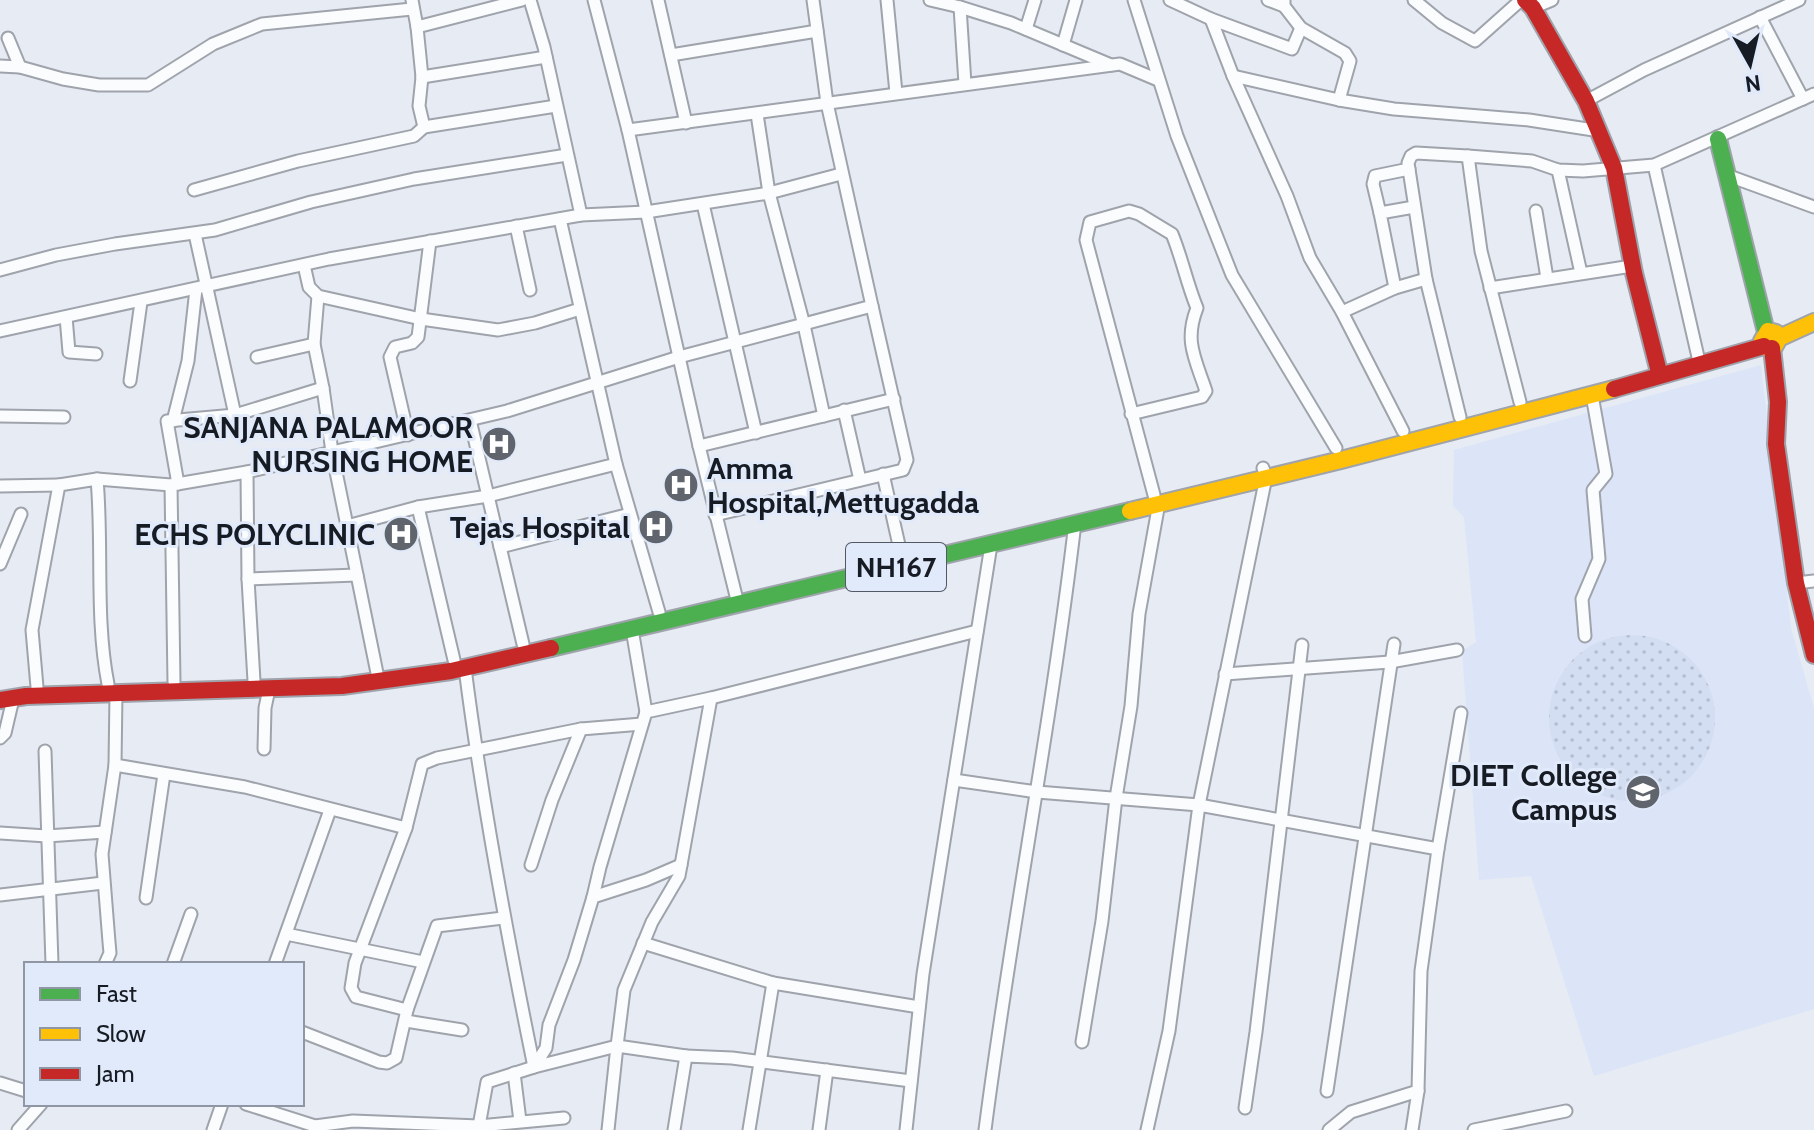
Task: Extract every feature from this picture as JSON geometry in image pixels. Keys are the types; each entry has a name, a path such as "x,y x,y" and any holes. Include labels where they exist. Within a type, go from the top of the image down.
{"main road":[{"path":"1526,3 1586,101 1614,168 1632,266 1658,368"},
{"path":"1718,139 1769,339 1778,402 1776,444 1796,583 1814,655"},
{"name":"NH167","path":"1264,472 1336,448 1769,339 1814,312"},
{"name":"NH167","path":"6,693 37,687 112,689 379,682 632,629 901,554 1157,499 1592,395 1661,377 1814,322"},
{"name":"NH167","path":"6,693 26,696 174,682 262,685 459,664 523,644 659,612 737,599 991,545 1157,499"}],"street":[{"path":"417,27 522,0"},
{"path":"530,0 546,57 581,215"},
{"path":"594,0 628,130 715,515 737,599"},
{"path":"658,0 686,123"},
{"path":"715,515 903,470 907,460 841,174 827,103 813,0"},
{"path":"887,0 896,93"},
{"path":"930,0 1026,29 1111,65"},
{"path":"1026,29 1035,0"},
{"path":"1063,45 1076,0"},
{"path":"1134,0 1177,136 1232,275 1336,448"},
{"path":"1170,0 1292,49 1301,28"},
{"path":"1268,0 1284,3 1301,28 1350,57 1339,100"},
{"path":"1414,0 1442,23 1475,41 1526,3 1552,0"},
{"path":"1586,101 1644,70 1799,0"},
{"path":"0,66 20,67 99,85 148,85 213,44 262,24 412,4 422,77 419,106 424,127"},
{"path":"960,7 965,84"},
{"path":"1460,417 1426,279 1409,169 1411,156 1416,153 1532,161 1558,170 1654,165 1809,97 1760,17"},
{"path":"1211,19 1287,196 1310,258 1342,312 1403,431"},
{"path":"671,55 817,31"},
{"path":"0,50 8,38 20,67"},
{"path":"422,77 546,57"},
{"path":"628,130 1120,64 1158,80"},
{"path":"1233,76 1339,100 1455,115 1529,120 1600,131"},
{"path":"194,190 298,161 414,136 424,127 556,106"},
{"path":"757,114 769,193 824,416"},
{"path":"0,270 115,244 215,230 311,202 414,179 567,155"},
{"path":"1468,156 1481,251 1520,402"},
{"path":"1654,165 1698,357"},
{"path":"1395,288 1374,189 1375,176 1409,169"},
{"path":"1558,170 1581,273"},
{"path":"0,331 430,241 581,215 646,212 703,204 769,193 841,174"},
{"path":"1729,176 1814,207"},
{"path":"703,204 756,433"},
{"path":"1380,213 1414,207"},
{"path":"1082,1042 1102,921 1116,798 1131,706 1139,614 1157,499 1131,414 1086,240 1090,222 1129,211 1172,234 1197,308 1189,335 1206,391 1202,397 1131,414"},
{"path":"1536,211 1547,278"},
{"path":"560,219 616,464 659,612"},
{"path":"516,226 530,290"},
{"path":"195,234 202,288 235,415"},
{"path":"408,435 390,357 395,347 416,342 430,241"},
{"path":"304,265 309,287 318,296 421,319 498,330 520,327 580,309"},
{"path":"1490,288 1632,266"},
{"path":"1342,312 1395,288 1426,279"},
{"path":"173,421 202,288"},
{"path":"318,296 314,344 332,452 377,673"},
{"path":"130,381 141,302"},
{"path":"0,486 59,485 97,479 174,485 247,472 507,411 679,357 872,306"},
{"path":"66,317 69,352 96,354"},
{"path":"257,357 314,344"},
{"path":"174,682 174,485 167,421 235,415 323,388"},
{"path":"1585,636 1582,599 1599,559 1593,490 1606,474 1592,395"},
{"path":"699,446 894,399"},
{"path":"844,410 860,480"},
{"path":"0,416 64,417"},
{"path":"470,420 523,644"},
{"path":"347,526 418,507 488,496 616,464"},
{"path":"247,472 248,579 265,708 264,749"},
{"path":"1147,1130 1169,1031 1199,805 1264,472"},
{"path":"883,474 901,554"},
{"path":"97,479 103,659 112,689 115,765 102,854 110,953 106,962"},
{"path":"37,687 32,630 59,485"},
{"path":"418,507 459,664 503,918 534,1067"},
{"path":"0,564 21,514"},
{"path":"500,547 630,514"},
{"path":"985,1130 1000,1014 1060,653 1075,523"},
{"path":"906,1130 919,1007 991,545"},
{"path":"248,579 357,575"},
{"path":"1796,583 1814,581"},
{"path":"534,1067 546,1048 549,1025 574,960 644,718 632,629"},
{"path":"462,1030 406,1015 352,993 355,963 406,828 420,767 437,758 644,718 711,698 977,631"},
{"path":"1327,1091 1394,644"},
{"path":"1245,1108 1302,645"},
{"path":"1225,674 1390,662 1457,650"},
{"path":"0,738 5,733 6,693"},
{"path":"608,1130 624,990 643,943 679,876 711,698"},
{"path":"1412,1130 1418,1091 1421,971 1461,713"},
{"path":"531,865 552,800 581,729"},
{"path":"45,751 52,962"},
{"path":"115,765 245,787 406,828"},
{"path":"146,898 164,774"},
{"path":"954,780 1037,792 1199,805 1438,849"},
{"path":"276,962 330,810"},
{"path":"0,833 47,836 105,832"},
{"path":"593,897 681,865"},
{"path":"0,895 103,883"},
{"path":"174,962 191,914"},
{"path":"304,1033 365,1058 387,1063 396,1058 406,1015 433,931 441,924 503,918"},
{"path":"286,934 423,962"},
{"path":"643,943 773,983 919,1007"},
{"path":"749,1130 773,983"},
{"path":"479,1126 487,1082 617,1046 911,1081"},
{"path":"674,1130 686,1056"},
{"path":"819,1130 827,1070"},
{"path":"514,1073 520,1121"},
{"path":"0,1083 24,1090"},
{"path":"1329,1130 1351,1112 1418,1091"},
{"path":"18,1130 39,1106"},
{"path":"213,1130 221,1106"},
{"path":"252,1106 315,1128 353,1121 479,1126 564,1118"},
{"path":"1474,1130 1515,1126 1566,1111"}],"shaded area":[{"name":"DIET College Campus","path":"1761,365 1791,628 1814,708 1814,1009 1594,1076 1531,876 1479,880 1462,651 1476,642 1464,517 1453,506 1454,450"},
{"path":"1632,635 1664,641 1691,659 1709,686 1715,718 1709,750 1691,777 1664,795 1632,801 1600,795 1573,777 1555,750 1549,718 1555,686 1573,659 1600,641"}],"traffic: fast":[{"path":"1718,139 1766,332"},
{"path":"551,648 1130,511"}],"traffic: slow":[{"path":"1779,338 1776,333 1768,331 1762,341 1766,347 1774,347 1779,338 1814,322"},
{"path":"1130,511 1614,389"}],"traffic: jam":[{"path":"1525,0 1533,8 1586,101 1614,168 1634,273 1658,368"},
{"path":"1614,389 1764,346"},
{"path":"1772,348 1778,402 1776,444 1796,583 1814,655"},
{"path":"0,700 26,696 342,686 451,671 551,648"}],"place":[{"name":"SANJANA PALAMOOR NURSING HOME","path":"499,444"},
{"name":"Amma Hospital,Mettugadda","path":"681,485"},
{"name":"Tejas Hospital","path":"656,527"},
{"name":"ECHS POLYCLINIC","path":"401,534"},
{"name":"DIET College Campus","path":"1643,792"}]}
